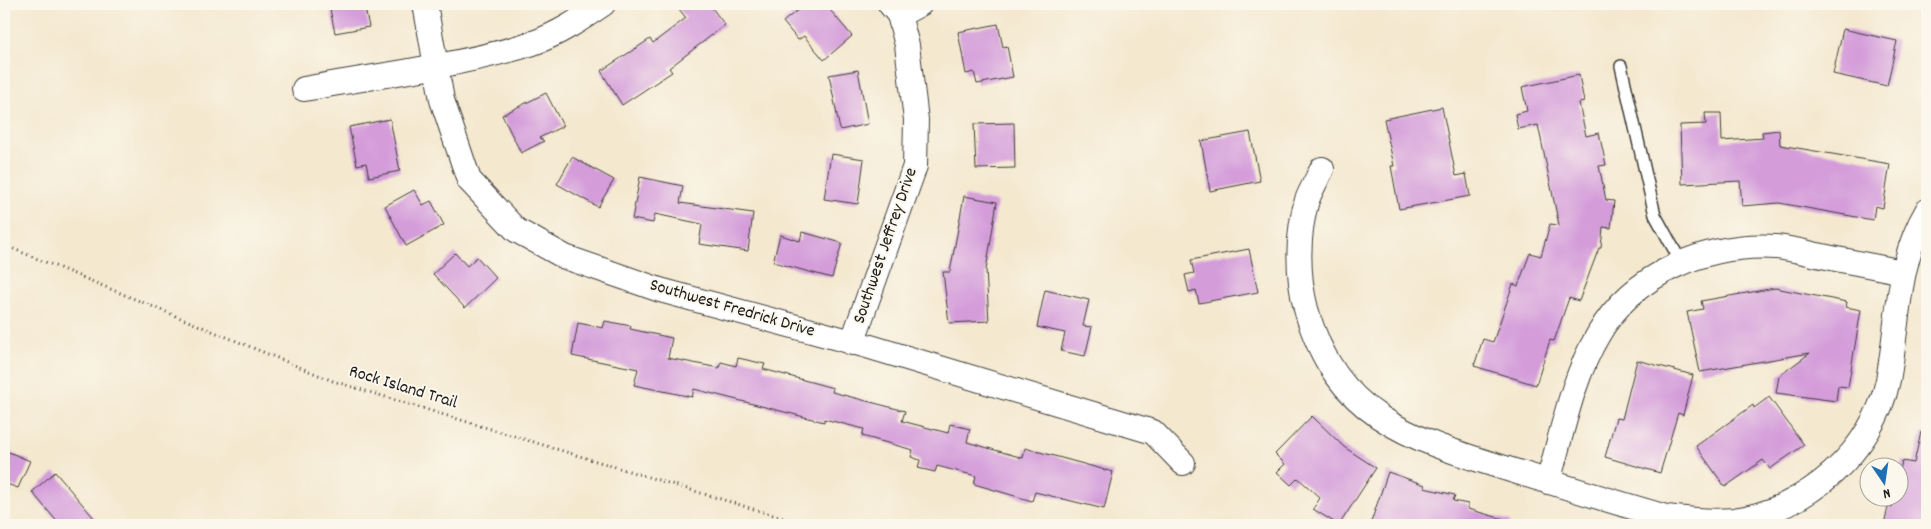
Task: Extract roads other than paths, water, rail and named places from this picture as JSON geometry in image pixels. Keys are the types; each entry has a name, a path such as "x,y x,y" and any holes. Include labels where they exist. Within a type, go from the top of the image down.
{"street":[{"name":"Southwest Fredrick Drive","path":"425,4 442,100 470,180 516,230 565,257 660,290 852,343 1153,432 1183,463"},
{"path":"304,89 476,58 534,42 573,24 603,4"},
{"path":"894,9 920,4"},
{"name":"Southwest Jeffrey Drive","path":"852,343 916,166 915,111 907,45 894,9"},
{"path":"1322,169 1308,200 1302,231 1300,270 1302,295 1323,356 1339,379 1364,404 1392,427 1437,447 1666,517 1704,522 1736,520 1767,512 1809,492 1833,473 1851,454 1869,428 1882,401 1888,381 1902,272 1917,228 1927,211"},
{"path":"1548,482 1578,378 1598,334 1632,294 1653,278 1681,262 1711,252 1747,247 1778,247 1902,272"}],"lane":[{"path":"1621,66 1655,215 1681,262"}]}
